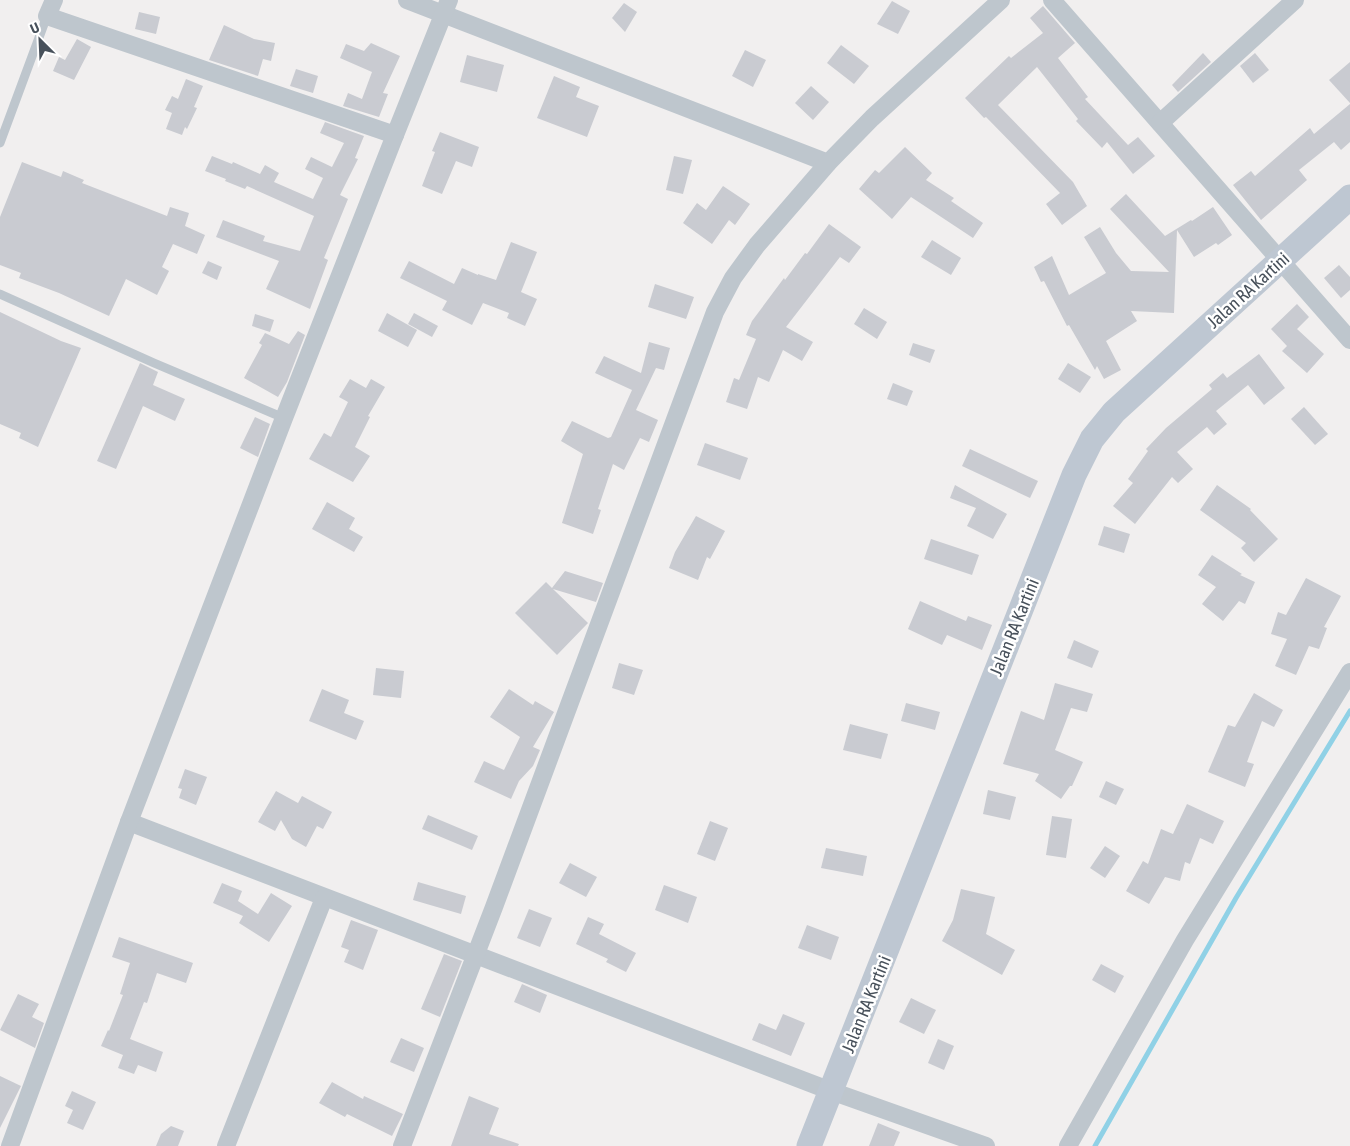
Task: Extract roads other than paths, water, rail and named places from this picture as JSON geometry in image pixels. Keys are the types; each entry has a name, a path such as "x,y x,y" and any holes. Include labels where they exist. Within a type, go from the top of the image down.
{"main road":[{"name":"Jalan RA Kartini","path":"809,1146 1074,476 1092,439 1114,412 1350,197"}],"street":[{"path":"408,0 446,7 828,163"},
{"path":"402,1146 715,312 733,278 757,245 828,163 872,118 1000,0"},
{"path":"1052,0 1350,340"},
{"path":"1160,123 1295,0"},
{"path":"10,1146 128,822 284,418 446,7"},
{"path":"50,8 395,135"},
{"path":"1068,1146 1185,940 1350,672"},
{"path":"128,822 831,1091 986,1146"},
{"path":"226,1146 324,898"}],"lane":[{"path":"0,143 50,8"},
{"path":"0,294 154,363 284,418"}],"waterway":[{"path":"1095,1146 1236,898 1350,711"}]}
